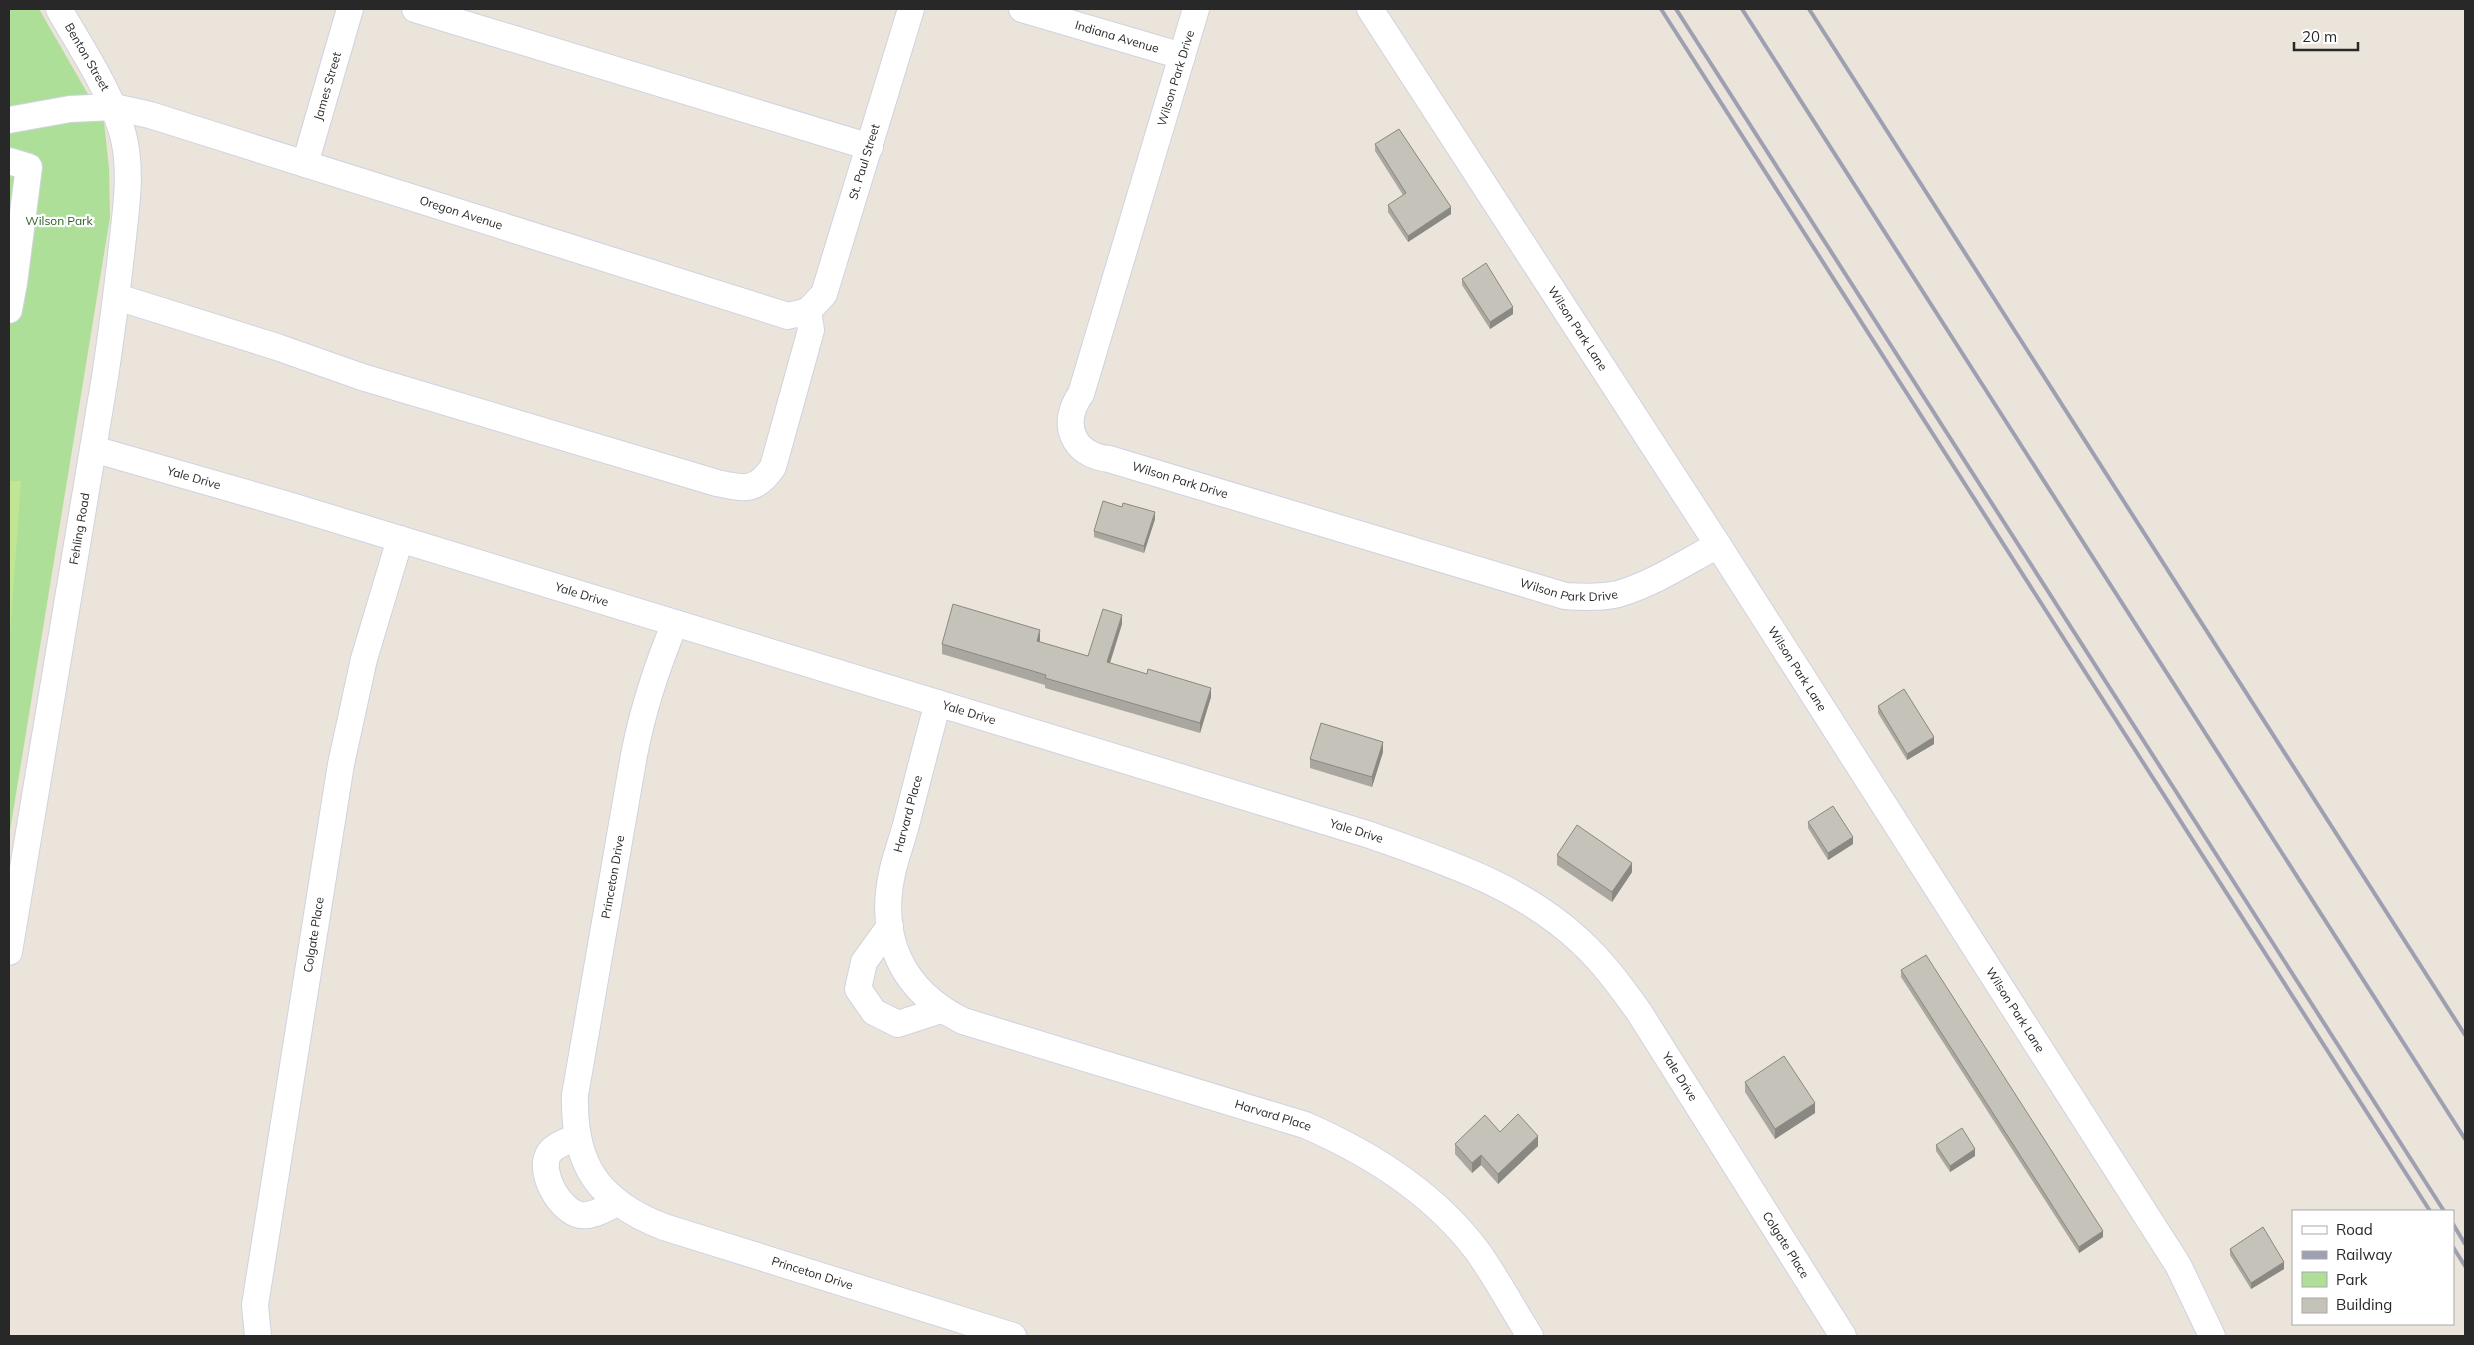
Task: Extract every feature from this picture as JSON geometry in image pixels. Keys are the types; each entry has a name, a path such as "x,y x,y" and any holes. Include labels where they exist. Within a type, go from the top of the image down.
{"street":[{"name":"Benton Street","path":"59,9 114,106"},
{"name":"James Street","path":"305,164 350,9"},
{"path":"415,9 870,147"},
{"name":"St. Paul Street","path":"808,311 824,294 911,9"},
{"name":"Indiana Avenue","path":"1022,9 1182,56"},
{"name":"Wilson Park Drive","path":"1196,9 1081,394 1071,412 1071,431 1077,444 1086,452 1099,458 1109,459 1565,596 1591,597 1642,586 1718,545"},
{"name":"Wilson Park Lane","path":"1370,9 1718,545 2178,1265 2212,1336"},
{"name":"Oregon Avenue","path":"9,120 70,109 114,106 150,115 780,315 798,315 808,311"},
{"name":"Fehling Road","path":"9,952 117,297 127,197 128,166 123,133 114,106"},
{"path":"9,161 29,167 9,310"},
{"path":"117,297 277,347 362,377 717,483 742,488 763,482 773,467 811,330 808,311"},
{"name":"Yale Drive","path":"93,449 400,539 1370,835 1468,870 1506,888 1542,910 1581,941 1615,978 1639,1012 1728,1152"},
{"name":"Colgate Place","path":"252,1334 255,1305 341,764 364,659 400,539"},
{"name":"Princeton Drive","path":"675,623 657,666 641,718 575,1096 574,1119 586,1163 597,1183 617,1203 637,1217 664,1228 1013,1336"},
{"name":"Harvard Place","path":"938,703 893,870 889,902 890,926 896,954 907,975 922,994 941,1010 963,1021 1305,1125 1348,1144 1381,1163 1419,1190 1447,1217 1478,1252 1530,1336"},
{"path":"890,926 864,962 858,990 874,1012 898,1024 941,1010"},
{"path":"578,1137 562,1143 550,1152 547,1157 547,1176 563,1205 580,1215 597,1213 617,1203"},
{"name":"Colgate Place","path":"1728,1152 1843,1336"}],"green space":[{"name":"Wilson Park","path":"9,9 39,9 104,122 109,168 110,217 9,837"},
{"path":"9,481 21,481 9,649"}],"building":[{"path":"1399,129 1451,207 1408,236 1388,205 1406,193 1375,144"},
{"path":"1486,263 1513,307 1490,322 1462,279"},
{"path":"1103,501 1122,507 1123,503 1155,512 1144,546 1094,531"},
{"path":"953,604 1040,630 1037,641 1088,656 1103,609 1122,615 1107,662 1147,674 1148,669 1211,688 1200,723 1045,678 1046,675 942,644"},
{"path":"1904,689 1934,737 1907,754 1878,706"},
{"path":"1321,723 1383,742 1372,777 1310,759"},
{"path":"1833,806 1853,837 1828,853 1808,822"},
{"path":"1577,825 1632,863 1612,892 1557,855"},
{"path":"1926,955 2103,1231 2079,1247 1901,970"},
{"path":"1784,1056 1815,1103 1775,1129 1745,1082"},
{"path":"1518,1114 1538,1136 1498,1174 1481,1155 1472,1163 1455,1144 1485,1115 1500,1132"},
{"path":"1962,1128 1975,1149 1950,1166 1936,1145"},
{"path":"2263,1227 2284,1262 2251,1283 2230,1249"}],"railway":[{"path":"1661,9 2429,1210"},
{"path":"1676,9 2443,1210"},
{"path":"1742,9 2465,1139"},
{"path":"1809,9 2465,1035"},
{"path":"2454,1226 2465,1244"},
{"path":"2454,1249 2465,1266"}]}
